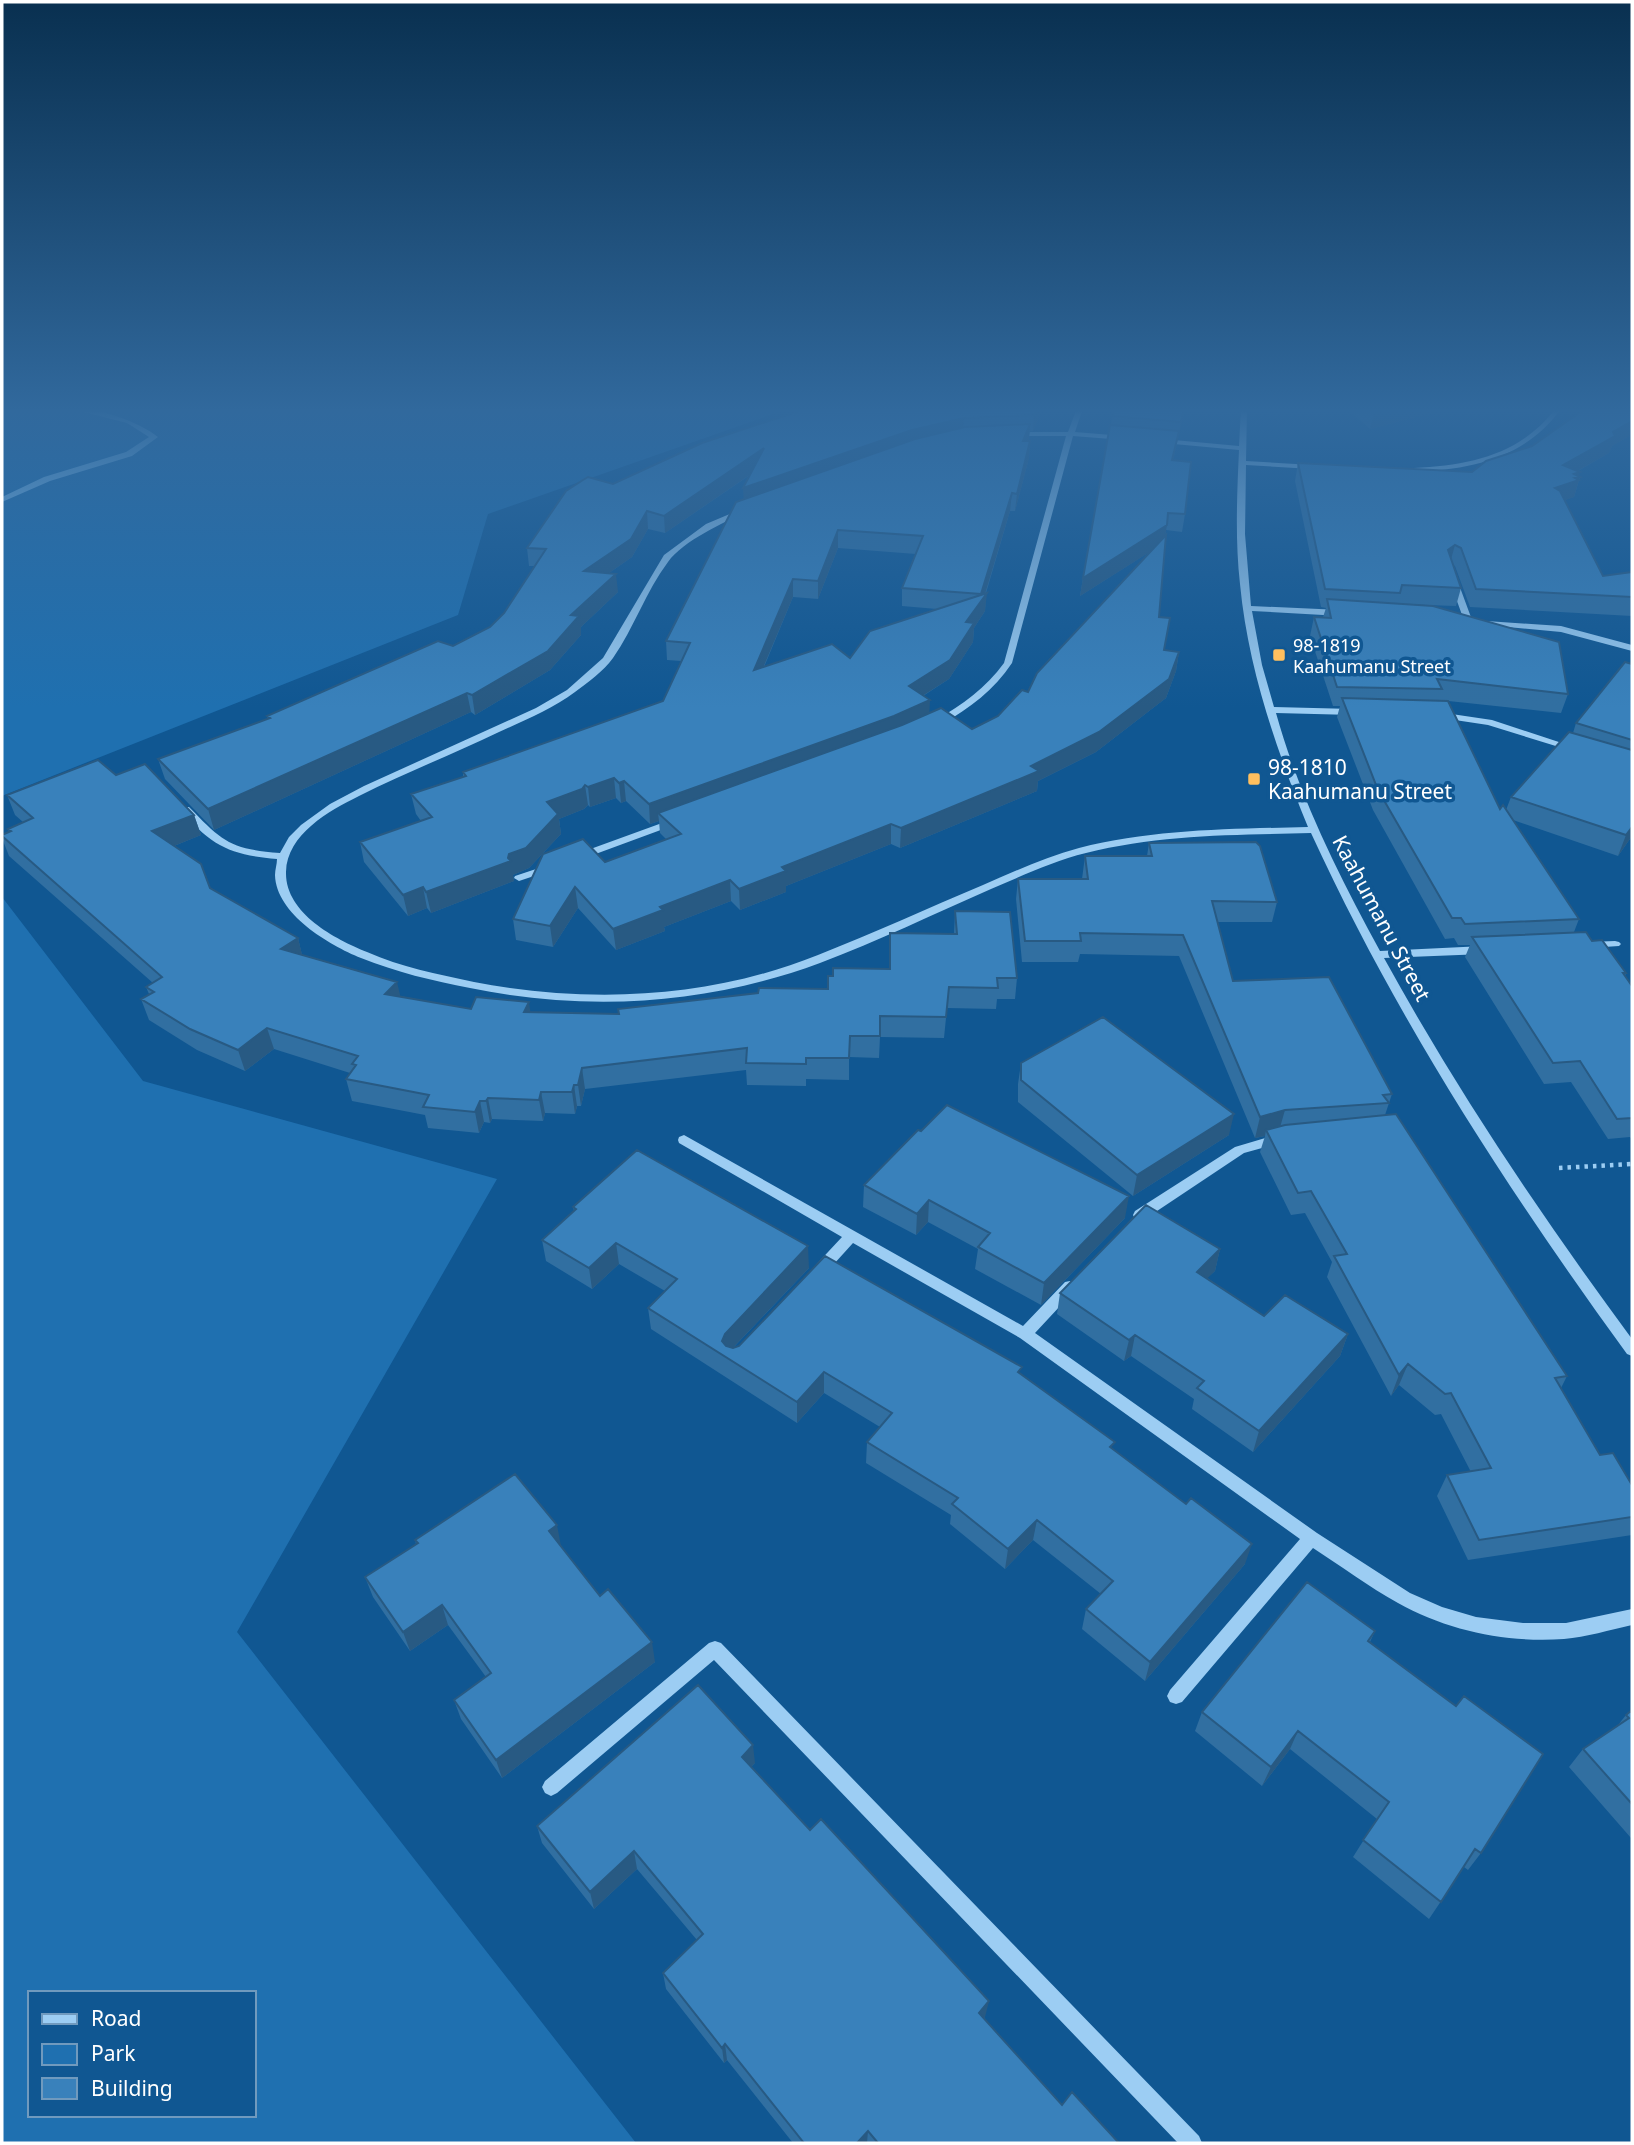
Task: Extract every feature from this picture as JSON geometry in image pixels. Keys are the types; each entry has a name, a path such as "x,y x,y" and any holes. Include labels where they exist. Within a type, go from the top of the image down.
{"street":[{"path":"751,508 702,530 667,557 607,660 570,692 539,710 344,801 310,823 293,839 284,856 280,874 283,886 298,913 307,923 337,943 378,961 436,978 554,999 636,999 726,988 771,976 816,960 1023,872 1077,852 1116,842 1192,832 1315,830"},
{"path":"928,727 978,697 992,685 1009,663 1050,508"},
{"name":"Kaahumanu Street","path":"1241,508 1240,531 1247,607 1257,663 1293,780 1341,890 1462,1102 1511,1179 1632,1350"},
{"path":"1450,567 1468,621"},
{"path":"1247,607 1350,614"},
{"path":"1455,620 1561,629 1632,648"},
{"path":"1270,710 1368,713"},
{"path":"1423,714 1464,715 1579,751"},
{"path":"173,797 217,842 244,853 284,856"},
{"path":"570,859 687,817"},
{"path":"519,878 557,864"},
{"path":"1575,946 1615,944"},
{"path":"1376,955 1493,950"},
{"path":"1131,1223 1163,1199 1240,1150 1268,1141 1292,1138"},
{"path":"684,1140 1025,1334 1311,1538 1404,1598 1439,1614 1476,1625 1523,1630 1566,1631 1632,1617"},
{"path":"807,1284 852,1236"},
{"path":"1025,1334 1082,1273"},
{"path":"551,1787 715,1649 1192,2143"}],"lane":[{"path":"1176,1696 1311,1538"}],"path":[{"path":"1559,1168 1632,1164"}],"green space":[{"path":"2,508 505,508 488,514 458,615 2,796"},
{"path":"2,897 143,1081 497,1179 237,1632 636,2143 2,2143"}],"building":[{"path":"554,508 676,508 664,516 647,511 631,539 584,571 616,574 571,615 579,616 548,651 472,695 467,693 208,809 158,759 270,718 267,716 438,641 453,646 490,627 504,613 546,549 527,548"},
{"path":"733,508 1007,508 981,594 902,588 923,536 838,530 818,581 793,579 754,670 832,644 850,658 870,631 987,593 966,622 974,623 950,660 909,686 930,700 894,716 649,804 624,781 619,783 614,778 588,787 585,785 582,789 547,802 558,814 526,848 509,854 511,861 426,892 423,887 403,895 360,842 432,817 411,794 466,776 463,772 663,701 690,643 666,641"},
{"path":"1095,508 1186,508 1185,514 1168,513 1167,525 1083,578"},
{"path":"1308,508 1569,508 1603,576 1632,572 1632,597 1476,589 1461,548 1455,545 1448,550 1461,588 1402,585 1400,593 1325,589"},
{"path":"1166,535 1159,617 1170,618 1164,650 1179,652 1169,679 1099,732 1031,766 1039,771 901,828 891,824 782,867 786,871 739,889 730,880 660,907 663,910 613,929 575,887 550,926 513,919 543,854 583,839 605,862 681,834 658,813 902,725 941,708 972,729 998,716 1022,690 1028,692 1037,673"},
{"path":"1327,599 1433,606 1559,642 1568,694 1437,679 1442,689 1337,687 1314,617 1331,618"},
{"path":"1625,662 1632,664 1632,740 1576,723"},
{"path":"1342,698 1448,701 1500,809 1503,805 1579,919 1465,924 1461,918 1452,918 1378,790"},
{"path":"1569,732 1632,750 1632,827 1626,835 1511,797"},
{"path":"98,760 116,775 145,764 194,815 152,831 201,864 210,888 298,938 281,949 397,982 385,994 471,1009 476,997 529,1002 524,1012 619,1014 618,1009 758,993 759,988 828,989 828,976 833,976 833,968 890,969 890,933 957,934 955,911 1010,912 1017,978 997,978 998,988 949,987 946,1017 880,1016 880,1036 850,1036 849,1058 806,1058 806,1064 746,1063 747,1048 582,1068 578,1085 574,1085 572,1092 541,1092 539,1100 488,1098 486,1101 480,1101 475,1112 423,1107 429,1095 346,1079 356,1065 352,1064 358,1056 267,1028 238,1050 190,1029 141,999 154,992 146,987 162,977 2,836 11,831 8,829 33,818 7,795"},
{"path":"1256,842 1260,846 1277,902 1212,901 1233,981 1329,977 1392,1094 1383,1095 1389,1103 1285,1110 1260,1117 1183,935 1080,933 1081,941 1025,941 1018,879 1088,879 1085,856 1152,856 1149,843"},
{"path":"1586,932 1592,941 1602,940 1632,986 1632,1118 1617,1119 1580,1061 1553,1063 1472,937"},
{"path":"1103,1017 1234,1114 1137,1175 1021,1080 1021,1063"},
{"path":"947,1105 1129,1196 1044,1283 978,1247 990,1233 929,1200 917,1214 864,1185 918,1130 921,1131"},
{"path":"1396,1114 1567,1376 1555,1378 1600,1455 1613,1453 1632,1485 1632,1517 1479,1540 1447,1475 1491,1468 1451,1393 1445,1394 1408,1364 1399,1375 1334,1256 1347,1254 1311,1191 1298,1193 1266,1130 1285,1125"},
{"path":"637,1150 808,1246 725,1334 722,1341 726,1346 739,1346 825,1256 1022,1367 1018,1372 1115,1442 1110,1447 1186,1504 1191,1498 1252,1544 1150,1662 1086,1609 1113,1581 1037,1520 1008,1549 952,1504 958,1498 867,1442 892,1413 824,1372 797,1402 648,1308 677,1279 616,1243 589,1268 542,1240 576,1209 573,1207"},
{"path":"1146,1205 1220,1249 1197,1272 1264,1316 1285,1295 1348,1334 1259,1431 1197,1388 1204,1381 1135,1335 1129,1340 1060,1293"},
{"path":"515,1474 557,1525 549,1531 600,1596 608,1589 652,1642 496,1760 454,1700 491,1673 442,1605 403,1632 365,1577 418,1543 415,1540"},
{"path":"1307,1582 1375,1631 1368,1641 1456,1706 1464,1696 1543,1754 1481,1853 1475,1849 1441,1902 1363,1840 1389,1802 1298,1731 1271,1767 1202,1712"},
{"path":"698,1685 753,1745 742,1757 810,1830 821,1819 989,2001 979,2013 1062,2105 1072,2092 1119,2143 878,2143 868,2131 857,2143 804,2143 725,2044 722,2048 663,1973 703,1934 634,1851 590,1892 537,1826"},
{"path":"1632,1710 1632,1804 1583,1749 1629,1718 1626,1715"}],"place":[{"name":"98-1819 Kaahumanu Street","path":"1279,655"},
{"name":"98-1810 Kaahumanu Street","path":"1254,779"}]}
